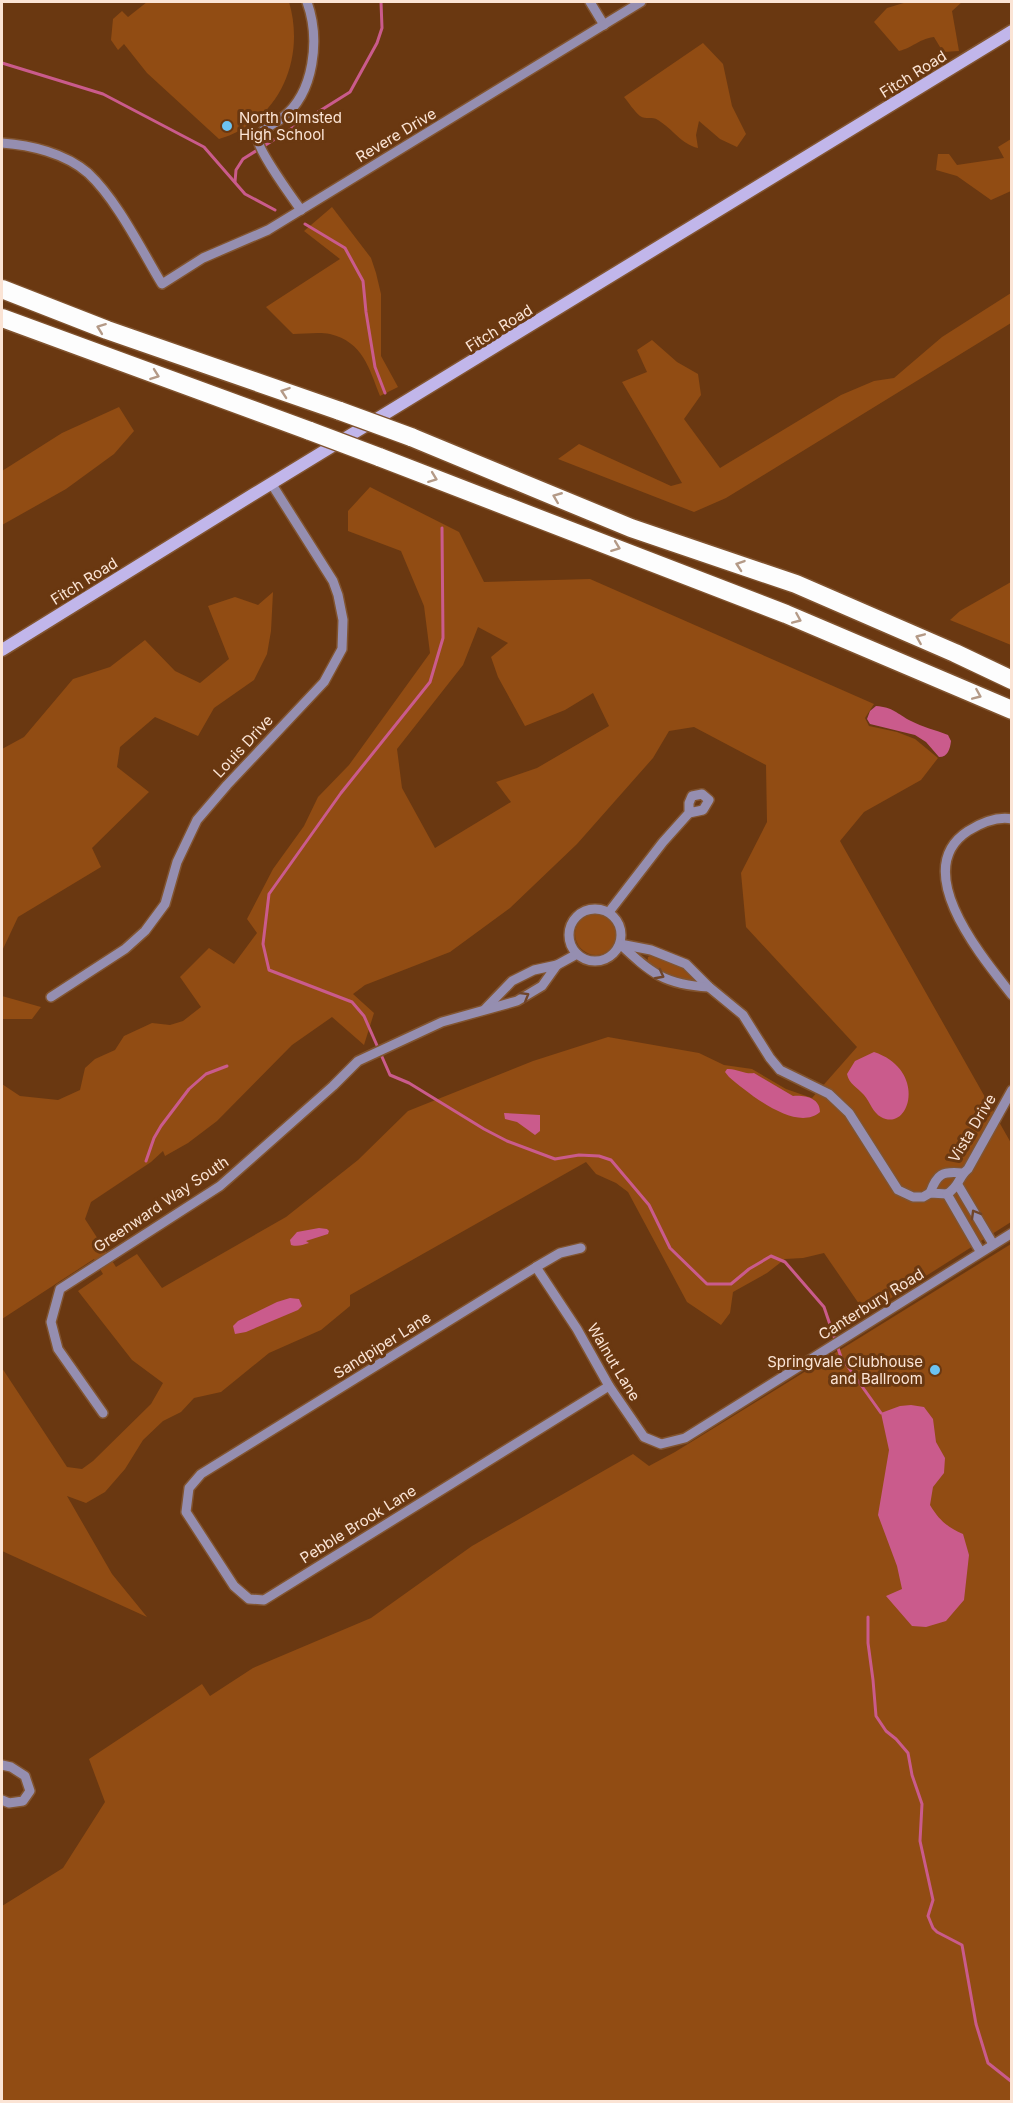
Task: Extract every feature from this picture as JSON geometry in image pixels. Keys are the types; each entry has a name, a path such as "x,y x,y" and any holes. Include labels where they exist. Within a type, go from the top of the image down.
{"highway":[{"path":"2,289 106,330 411,437 631,528 796,584 955,653 1011,680"},
{"path":"2,318 379,457 786,614 1011,710"}],"street":[{"path":"301,210 261,148 258,138 261,133 283,118 300,99 313,57 313,27 307,2"},
{"path":"590,2 604,25"},
{"name":"Revere Drive","path":"2,143 28,145 58,155 87,172 115,206 162,284 203,258 268,230 641,2"},
{"name":"Fitch Road","path":"2,650 1011,31"},
{"name":"Louis Drive","path":"51,997 125,949 145,931 165,904 177,862 197,820 227,784 324,682 342,649 343,620 333,581 271,483"},
{"path":"609,912 663,842 689,813"},
{"path":"1011,819 1004,818 981,823 964,834 954,844 944,878 951,903 975,945 1011,995"},
{"path":"592,908 609,912 620,926 622,935 620,944 609,957 601,960 585,959 578,954 569,939 572,922 577,916 592,908"},
{"path":"620,944 651,950 686,964 709,987 743,1014 780,1070 829,1094 849,1113 898,1190 913,1197 923,1197 930,1193 947,1194 958,1185"},
{"path":"620,944 643,965 663,978 686,986 709,987"},
{"name":"Greenward Way South","path":"483,1011 512,981 534,970 557,965 578,954"},
{"name":"Greenward Way South","path":"103,1413 57,1349 51,1322 60,1289 220,1186 325,1094 358,1061 442,1022 517,1001 542,986 557,965"},
{"name":"Vista Drive","path":"993,1244 958,1185 962,1173 968,1169 982,1146 1011,1090"},
{"path":"930,1193 934,1183 942,1174 962,1173"},
{"path":"947,1194 980,1251"},
{"name":"Canterbury Road","path":"685,1438 1011,1233"},
{"name":"Sandpiper Lane","path":"201,1474 536,1267 560,1253 581,1248"},
{"name":"Walnut Lane","path":"536,1267 577,1329 609,1386 644,1437 661,1444 685,1438"},
{"name":"Pebble Brook Lane","path":"201,1474 189,1488 186,1512 234,1586 249,1599 264,1600 609,1386"},
{"path":"2,1765 11,1767 25,1776 30,1791 23,1801 9,1803 2,1800"}],"shaded area":[{"path":"147,2 289,2 294,45 283,86 272,103 258,118 240,131 219,139 147,73 124,44 118,50 111,40 113,19 122,11 128,17"},
{"path":"907,2 962,2 952,11 959,51 943,52 934,37 899,51 874,22 887,8"},
{"path":"703,43 723,64 732,106 746,134 737,147 720,139 699,121 696,135 698,148 692,146 658,120 640,116 624,97"},
{"path":"1011,139 1011,191 991,200 957,176 936,170 938,154 949,154 957,165 1004,158 998,147"},
{"path":"332,207 371,258 376,273 381,294 381,356 398,387 380,396 368,366 350,343 330,334 293,334 266,307 340,259 304,231"},
{"path":"1011,293 1011,323 726,498 694,512 558,459 579,444 671,486 682,483 622,382 647,372 637,350 652,340 677,362 698,374 701,395 684,419 720,468 841,395 874,381 894,378 942,337"},
{"path":"119,407 134,431 114,454 66,489 2,525 2,471 62,433"},
{"path":"370,487 459,532 484,582 590,579 874,704 865,718 869,726 897,732 915,739 938,758 921,780 864,812 840,841 1011,1143 1011,1222 866,1314 824,1253 785,1259 767,1273 733,1292 730,1313 721,1325 687,1302 628,1192 616,1183 596,1174 586,1162 350,1295 350,1306 321,1330 269,1353 221,1392 194,1398 181,1412 163,1421 143,1440 125,1469 105,1492 86,1503 67,1496 112,1574 147,1617 2,1551 2,1368 67,1467 82,1469 151,1404 163,1383 132,1360 78,1291 103,1274 94,1259 2,1319 2,1084 20,1096 58,1100 80,1090 85,1068 95,1059 115,1050 124,1036 152,1023 170,1025 183,1021 201,1007 180,977 209,948 234,964 257,933 247,919 273,869 304,826 318,797 349,765 430,653 424,606 401,551 348,531 348,511","holes":["478,627 508,643 491,657 498,677 525,726 565,710 593,693 609,726 537,768 496,782 511,802 435,848 402,788 397,749 463,665","694,727 766,765 767,822 741,873 746,927 857,1047 812,1098 786,1089 752,1069 724,1065 699,1053 608,1037 533,1061 408,1111 358,1160 286,1217 162,1288 137,1254 116,1267 85,1219 91,1202 151,1162 163,1151 165,1156 188,1143 217,1121 292,1045 332,1017 364,1045 374,1013 353,994 365,985 450,952 510,908 577,844 653,758 669,731"]},
{"path":"1011,582 1011,645 950,620 960,611"},
{"path":"273,592 267,654 254,680 214,708 198,736 155,717 120,747 117,767 149,792 92,848 101,867 18,917 2,951 2,749 24,737 73,679 110,667 145,640 175,671 200,683 229,659 208,606 235,597 258,605"},
{"path":"876,706 891,709 915,723 948,735 951,741 948,752 945,756 939,757 926,742 915,735 870,724 867,719 870,711"},
{"path":"596,913 611,919 617,934 611,949 596,955 581,949 575,934 581,919"},
{"path":"654,954 682,966 698,981 696,983 674,979 647,964 648,957"},
{"path":"2,996 41,1007 32,1019 2,1019"},
{"path":"874,1052 891,1061 902,1072 908,1085 909,1097 906,1108 900,1116 891,1120 876,1113 847,1074 855,1061"},
{"path":"727,1069 754,1073 793,1096 811,1098 817,1103 820,1112 810,1117 798,1118 773,1108 729,1077 725,1072"},
{"path":"504,1113 540,1115 540,1131 535,1135 517,1122 505,1119"},
{"path":"327,1229 328,1234 306,1241 309,1243 291,1245 290,1240 297,1232"},
{"path":"1011,1244 1011,2101 2,2102 2,1906 63,1868 105,1802 89,1759 202,1684 210,1696 253,1668 371,1618 472,1546 633,1454 649,1466 675,1452"},
{"path":"290,1298 299,1299 302,1306 298,1310 246,1332 235,1334 233,1326 238,1321"},
{"path":"900,1406 924,1407 933,1419 936,1442 945,1458 944,1473 933,1487 930,1505 944,1523 963,1534 969,1555 964,1600 946,1621 926,1627 912,1626 886,1596 902,1589 897,1566 878,1515 889,1450 881,1413"}],"waterway":[{"path":"235,182 236,170 243,159 350,92 377,43 382,28 381,2"},
{"path":"2,63 103,94 204,147 245,194 275,210"},
{"path":"305,224 345,248 363,281 375,367 385,393"},
{"path":"442,528 443,638 430,682 341,793 269,894 263,944 269,970 352,1002 364,1016 390,1075 409,1083 484,1129 507,1141 555,1159 579,1155 599,1156 611,1160 649,1205 670,1248 707,1284 731,1284 749,1269 771,1256 785,1262 824,1307 841,1357 881,1413"},
{"path":"146,1161 161,1126 189,1089 206,1074 227,1066"},
{"path":"868,1617 868,1643 876,1716 886,1731 908,1753 912,1775 922,1804 920,1841 933,1900 928,1916 937,1932 962,1945 976,2024 988,2063 1012,2082"}],"place":[{"name":"North Olmsted High School","path":"227,126"},
{"name":"Springvale Clubhouse and Ballroom","path":"935,1370"}]}
